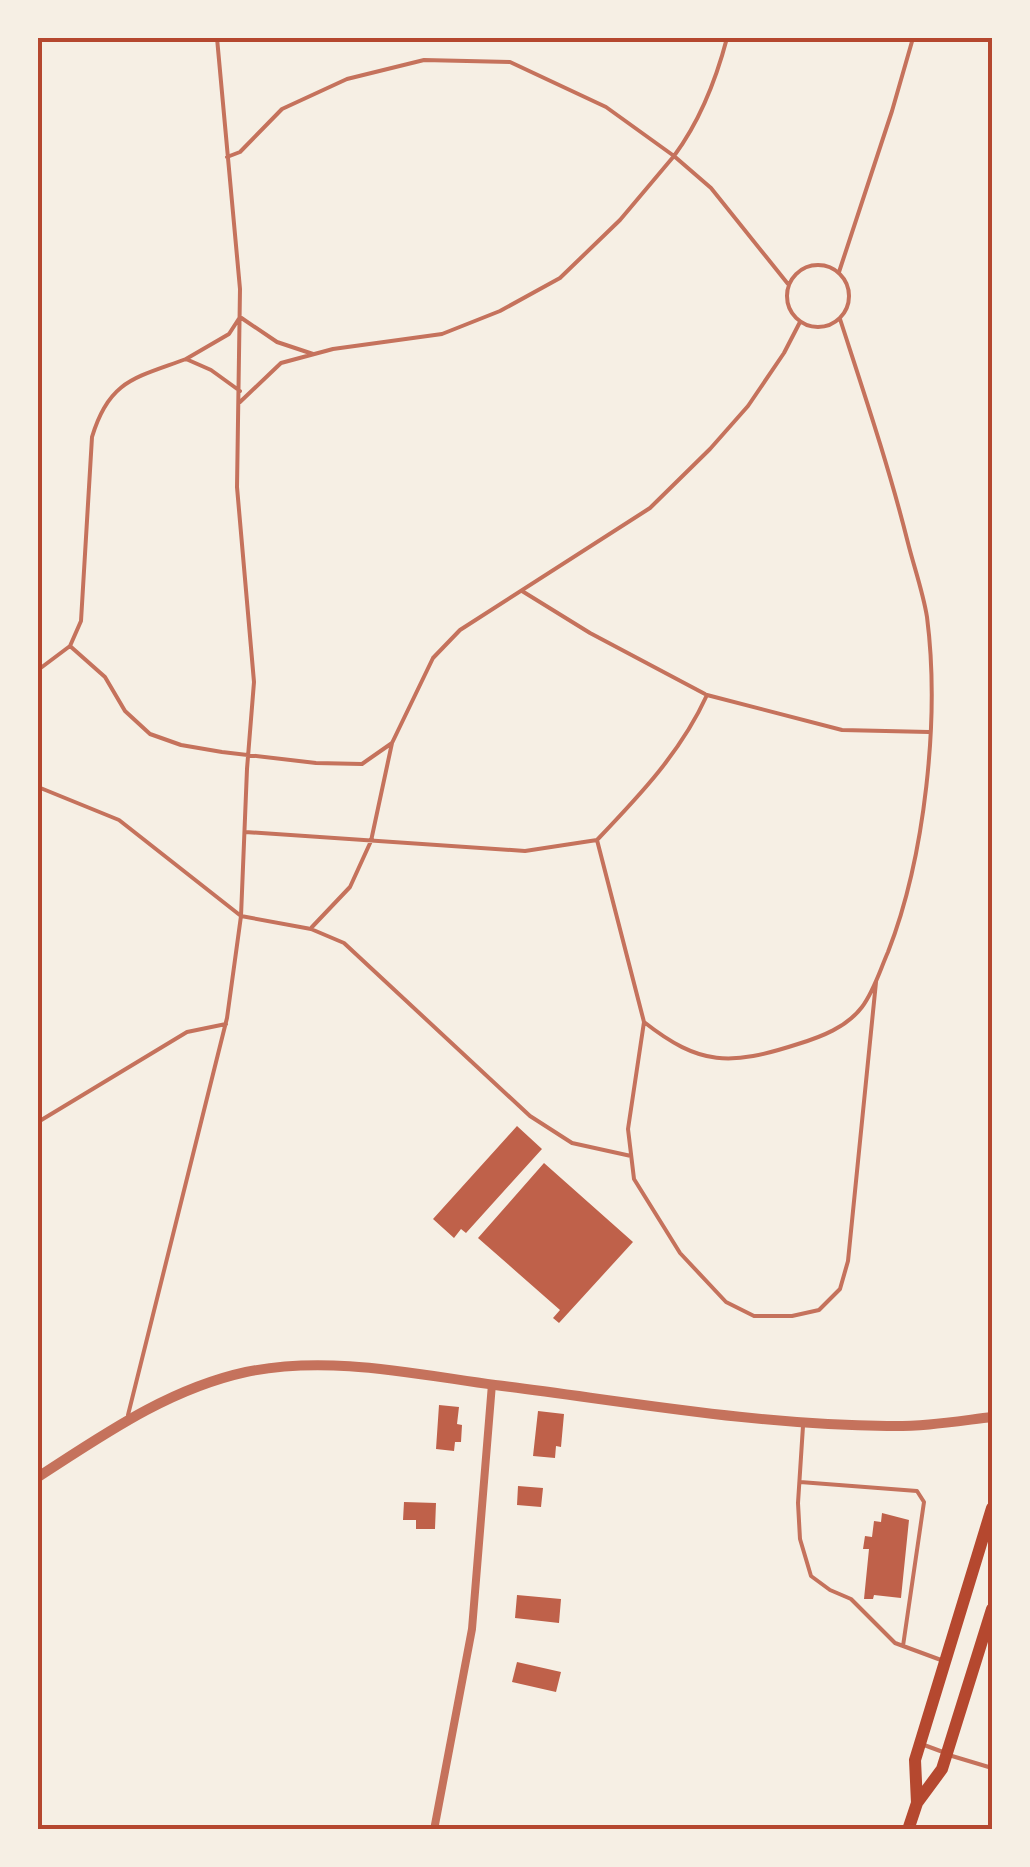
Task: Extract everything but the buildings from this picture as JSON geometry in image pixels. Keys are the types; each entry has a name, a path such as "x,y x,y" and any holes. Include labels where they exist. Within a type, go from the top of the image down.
{"main road":[{"path":"908,1830 916,1803 915,1760 992,1508"},
{"path":"916,1803 942,1769 992,1609"}],"street":[{"path":"38,1477 127,1420 206,1384 278,1368 345,1367 804,1421 887,1426 992,1416"},
{"path":"434,1830 472,1629 492,1384"}],"lane":[{"path":"127,1420 226,1024 242,916 254,682 237,487 240,317 217,38"},
{"path":"240,402 280,364 332,348 442,334 500,311 560,278 620,220 691,132 728,38"},
{"path":"839,272 912,38"},
{"path":"227,157 240,152 282,110 347,79 424,60 510,62 606,107 711,188 788,284 788,304 800,322 820,328 840,319 849,300 846,280 830,267 811,265 801,269 788,284"},
{"path":"240,317 276,342 313,354"},
{"path":"38,670 70,646 81,622 92,436 101,408 118,388 186,359 229,334 240,317"},
{"path":"644,1022 676,1047 712,1059 768,1054 827,1035 860,1009 876,982 918,857 932,696 926,614 890,472 840,319"},
{"path":"310,928 350,887 371,840 392,743 433,658 460,630 650,508 748,406 800,322"},
{"path":"186,359 212,370 240,391"},
{"path":"522,591 590,633 707,695 842,730 929,732"},
{"path":"70,646 105,677 124,711 150,734 180,744 316,763 362,764 392,743"},
{"path":"245,832 525,851 597,840 650,786 690,732 707,695"},
{"path":"38,787 119,820 242,916 310,928 344,943 530,1116 572,1143 631,1156"},
{"path":"597,840 644,1022 628,1129 634,1179 680,1252 726,1302 754,1316 792,1316 819,1310 840,1290 848,1261 876,982"},
{"path":"38,1122 187,1032 226,1024"},
{"path":"804,1421 800,1539 811,1576 830,1590 852,1598 883,1634 945,1662"},
{"path":"800,1482 917,1492 924,1502 904,1646"},
{"path":"920,1744 992,1768"}]}
